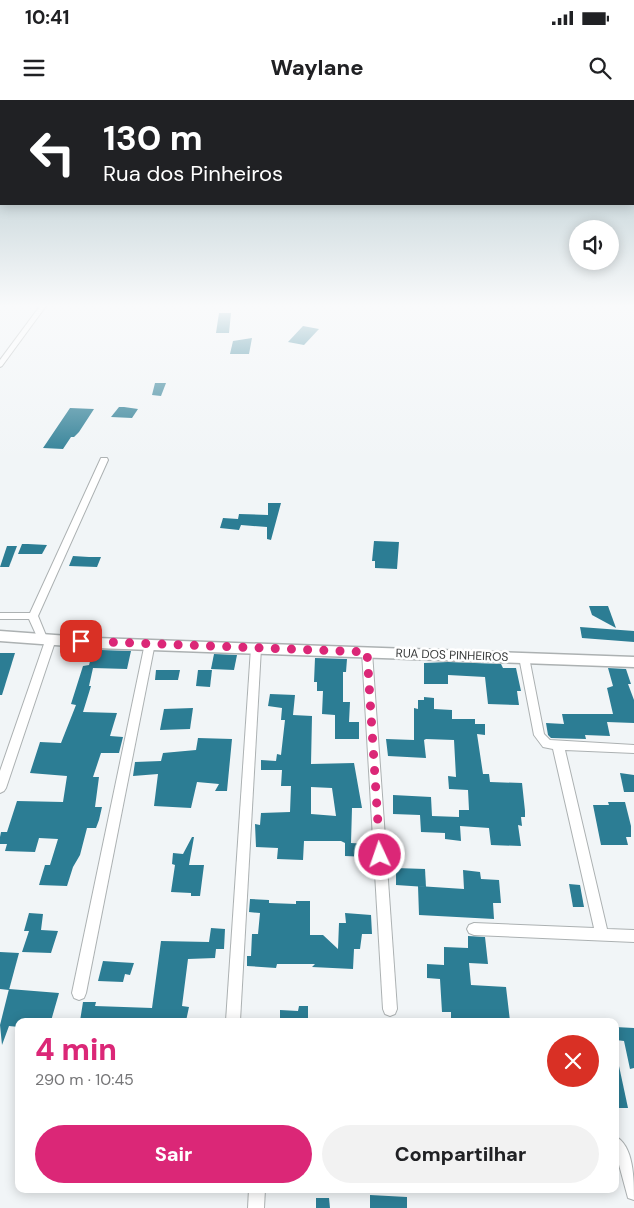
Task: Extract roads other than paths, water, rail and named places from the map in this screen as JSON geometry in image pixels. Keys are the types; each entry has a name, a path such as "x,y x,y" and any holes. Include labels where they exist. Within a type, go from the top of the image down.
{"street":[{"path":"33,616 104,460"},
{"path":"0,616 33,616"},
{"path":"0,788 46,639 33,616"},
{"name":"RUA DOS PINHEIROS","path":"0,636 256,648 634,662"},
{"path":"79,993 150,643"},
{"path":"233,1018 256,648"},
{"path":"367,652 390,1009"},
{"path":"524,657 539,735 546,744 634,749"},
{"path":"558,746 602,934"},
{"path":"474,929 634,936"},
{"path":"619,1149 625,1157 634,1192"},
{"path":"256,1208 257,1193"}]}
